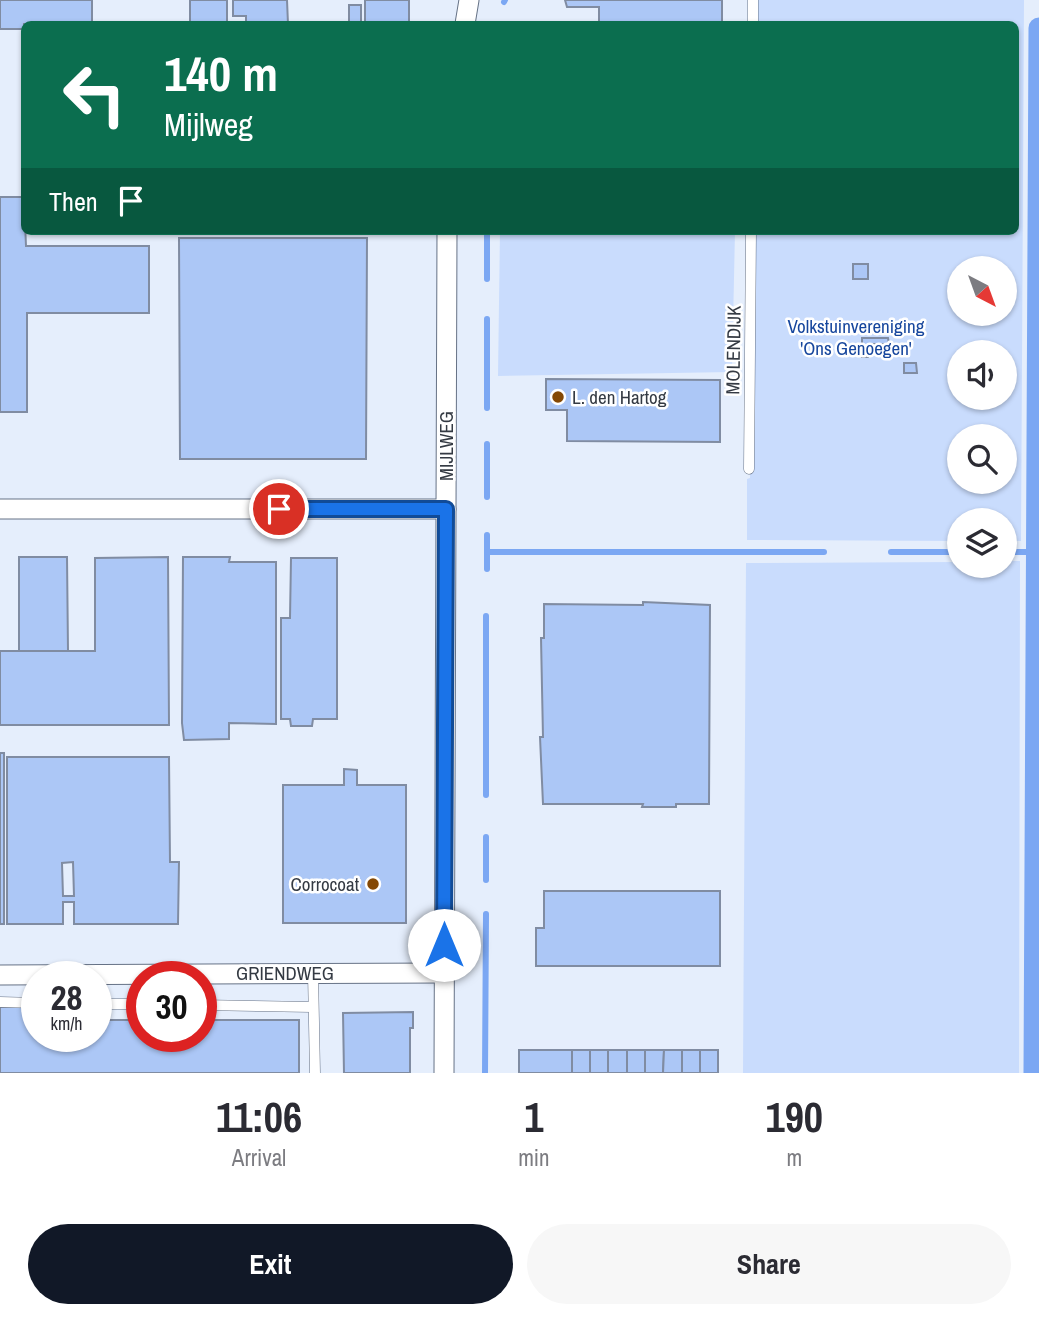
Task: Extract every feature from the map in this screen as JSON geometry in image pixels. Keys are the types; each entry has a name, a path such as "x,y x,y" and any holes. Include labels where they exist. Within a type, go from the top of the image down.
{"street":[{"path":"466,21 470,0"},
{"name":"MIJLWEG","path":"0,509 446,509 447,235"},
{"path":"444,1073 446,509"},
{"name":"GRIENDWEG","path":"0,975 444,973"}],"lane":[{"path":"753,0 753,21"},
{"name":"MOLENDIJK","path":"749,469 751,235"},
{"path":"313,973 315,1073"},
{"path":"0,1002 21,1003"},
{"path":"217,1005 312,1007"}],"green space":[{"name":"Volkstuinvereniging 'Ons Genoegen'","path":"758,0 1024,0 1021,541 1017,541 1017,508 947,508 947,541 747,540 747,479 750,478 754,235 1019,235 1019,21 758,21"},
{"path":"500,235 735,235 732,372 498,376"},
{"path":"1017,561 1020,561 1019,1073 743,1073 746,563 947,562 947,578 1017,578"}],"building":[{"path":"0,0 92,0 92,21 21,21 21,29 0,29"},
{"path":"190,0 227,0 227,21 190,21"},
{"path":"233,0 287,0 288,21 246,21 246,16 233,16"},
{"path":"365,0 409,0 409,21 365,21"},
{"path":"565,0 722,0 722,21 599,21 599,7 567,7"},
{"path":"349,5 361,5 361,21 349,21"},
{"path":"0,197 21,197 21,235 26,235 26,246 149,246 149,313 27,313 27,412 0,412"},
{"path":"179,238 367,238 366,459 180,459"},
{"path":"853,264 868,264 868,279 853,279"},
{"path":"862,338 888,338 889,344 868,344 868,357 862,357"},
{"path":"904,363 916,363 917,373 904,373"},
{"path":"546,379 720,380 720,442 567,441 567,410 546,410"},
{"path":"19,557 67,557 68,651 19,651"},
{"path":"168,557 169,725 0,725 0,651 95,651 95,558"},
{"path":"183,557 230,557 229,562 276,562 276,724 229,723 229,739 184,740"},
{"path":"291,558 337,558 337,719 313,719 312,726 291,726 290,719 281,719 281,618 290,618"},
{"path":"643,602 710,605 709,804 642,807 643,804 543,804 540,737 543,737 541,638 544,638 544,604 643,605"},
{"path":"0,753 4,753 4,924 0,924"},
{"path":"7,757 169,757 170,862 179,862 178,924 74,924 74,902 63,902 63,924 7,924","holes":["73,862 74,896 63,896 62,863"]},
{"path":"344,769 357,770 357,785 406,785 406,923 283,923 283,785 344,785"},
{"path":"544,891 720,891 720,966 536,966 536,928 544,928"},
{"path":"0,1007 21,1007 21,1052 112,1052 112,1020 126,1020 126,1052 217,1052 217,1020 299,1020 299,1073 0,1073"},
{"path":"413,1012 413,1028 410,1028 410,1073 344,1073 343,1013"},
{"path":"519,1050 572,1050 572,1073 519,1073"},
{"path":"572,1050 590,1050 590,1073 572,1073"},
{"path":"590,1050 608,1050 608,1073 590,1073"},
{"path":"608,1050 627,1050 627,1073 608,1073"},
{"path":"627,1050 645,1050 645,1073 627,1073"},
{"path":"645,1050 664,1050 663,1073 645,1073"},
{"path":"664,1050 682,1050 682,1073 663,1073"},
{"path":"682,1050 700,1050 700,1073 682,1073"},
{"path":"700,1050 718,1050 718,1073 700,1073"}],"waterway":[{"path":"1034,1073 1039,28"},
{"path":"487,235 487,279"},
{"path":"487,319 487,408"},
{"path":"487,444 487,497"},
{"path":"487,535 487,569"},
{"path":"487,552 824,552"},
{"path":"891,552 947,552"},
{"path":"1017,552 1035,552"},
{"path":"486,616 486,795"},
{"path":"486,837 486,880"},
{"path":"485,1073 486,914"}],"place":[{"name":"L. den Hartog","path":"558,397"},
{"name":"Corrocoat","path":"373,884"}],"route":[{"path":"279,509 446,509 444,945"}]}
